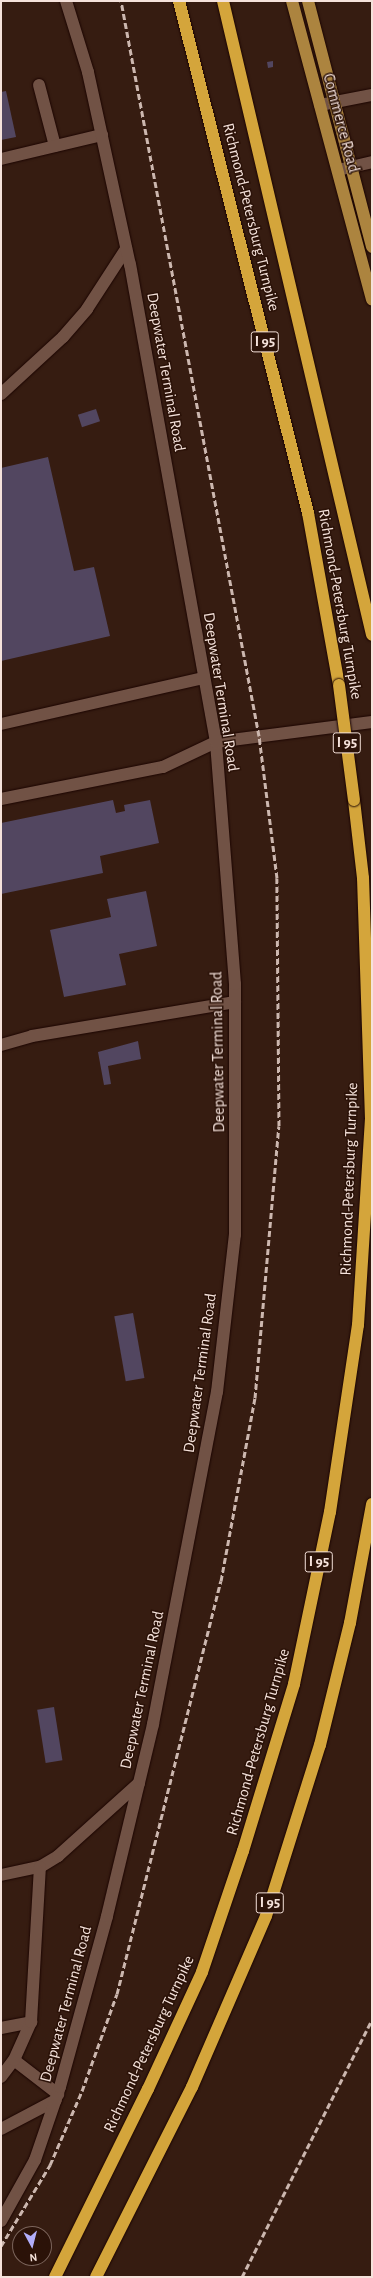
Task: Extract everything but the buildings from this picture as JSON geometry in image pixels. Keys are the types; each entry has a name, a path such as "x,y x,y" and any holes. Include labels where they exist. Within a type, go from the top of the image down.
{"highway":[{"name":"Richmond-Petersburg Turnpike","path":"55,2277 148,2090 202,1972 243,1851 294,1684 330,1512 358,1325 371,1119 363,878 339,685 308,513 179,1"},
{"name":"Richmond-Petersburg Turnpike","path":"223,1 372,635"},
{"name":"I 95","path":"96,2277 192,2087 266,1916 320,1745 350,1623 372,1504"}],"main road":[{"name":"Commerce Road","path":"292,1 372,299"},
{"name":"Commerce Road","path":"308,1 372,247"}],"street":[{"name":"Deepwater Terminal Road","path":"1,2221 35,2160 57,2097 107,1916 139,1783 153,1724 217,1392 235,1235 235,1002 216,742 126,249 88,72 66,1"},
{"path":"39,85 55,146"},
{"path":"320,105 372,95"},
{"path":"1,158 102,135"},
{"path":"338,170 372,162"},
{"path":"1,394 63,337 87,309 126,249"},
{"path":"1,724 204,678"},
{"path":"1,799 163,767 216,742 372,722"},
{"path":"1,1045 32,1036 235,1002"},
{"path":"1,1875 40,1867 58,1856 139,1783"},
{"path":"1,2077 14,2060 30,2022 40,1867"},
{"path":"1,2028 30,2022"},
{"path":"1,2129 57,2097 14,2060"}],"railway":[{"path":"1,2246 50,2165 82,2091 117,1994 221,1581 255,1398 279,1126 277,878 259,736 121,1"},
{"path":"242,2277 372,2020"}]}
